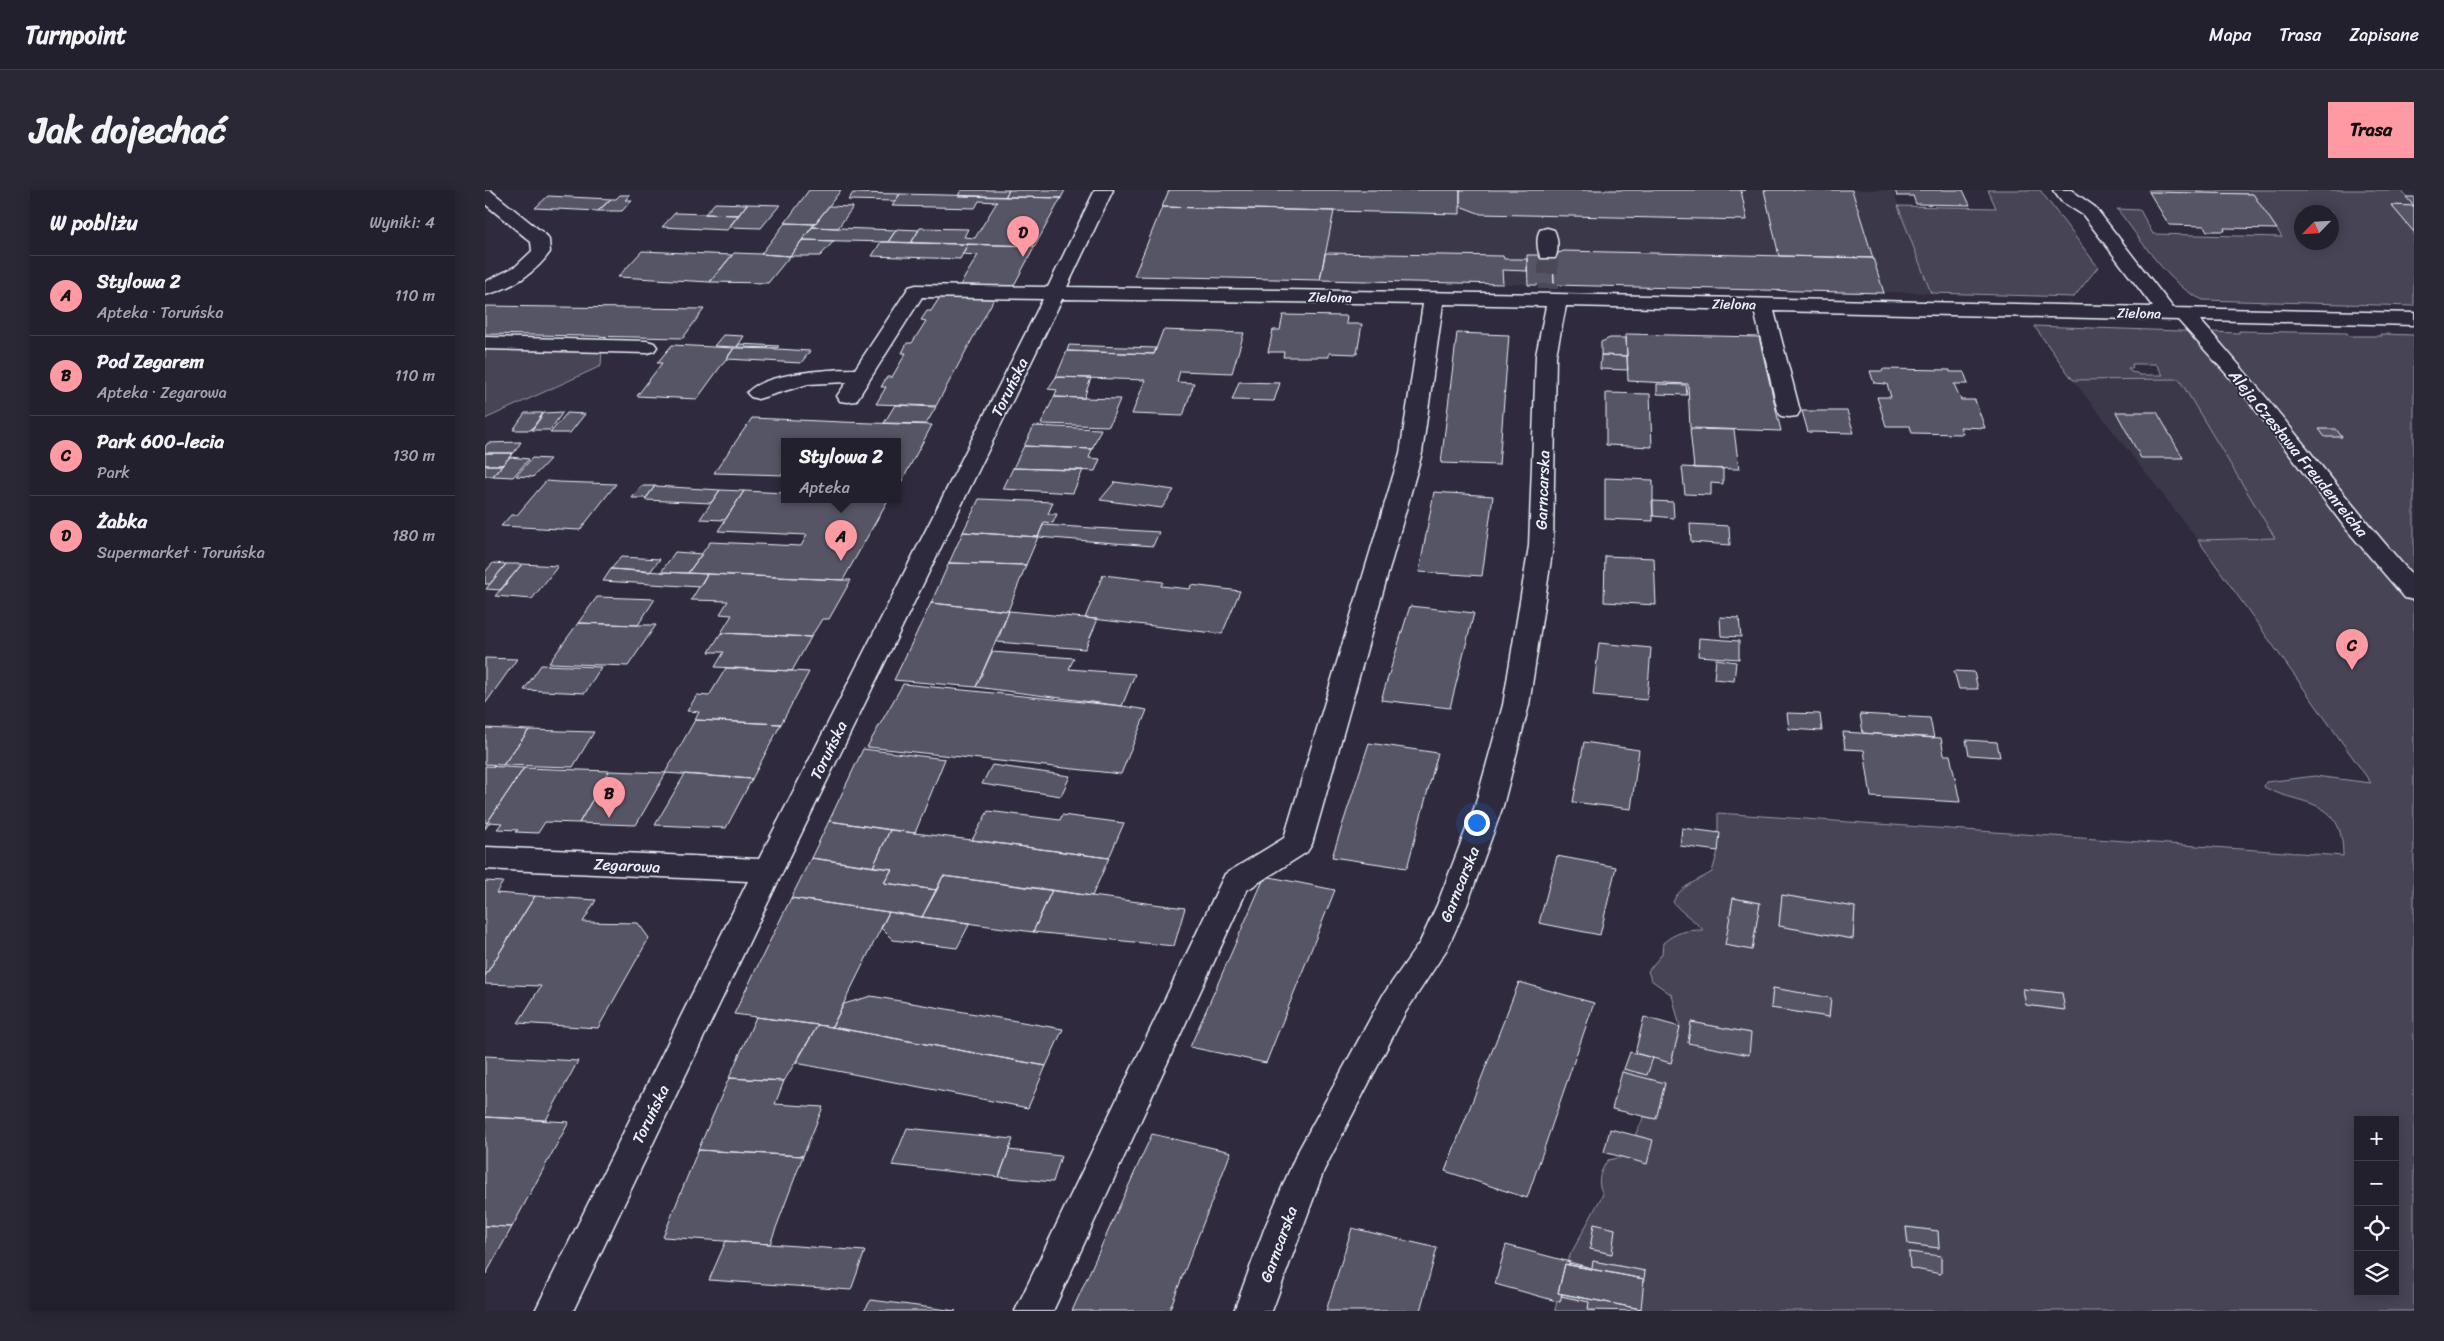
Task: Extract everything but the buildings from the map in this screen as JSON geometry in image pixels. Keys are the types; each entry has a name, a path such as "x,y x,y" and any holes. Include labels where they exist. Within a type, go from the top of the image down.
{"street":[{"name":"Toruńska","path":"554,1311 768,871 1055,294 1104,190"},
{"path":"2062,190 2067,196 2089,211"},
{"path":"2087,190 2090,197 2089,211"},
{"path":"485,195 540,240 541,252 531,265 508,280 485,289"},
{"name":"Aleja Czesława Freudenreicha","path":"2089,211 2176,314 2246,384 2355,525 2414,592"},
{"path":"1547,234 1548,254"},
{"name":"Zielona","path":"861,376 916,291 1435,298 1551,296 1762,304 2414,319"},
{"name":"Garncarska","path":"1253,1311 1283,1227 1308,1166 1363,1059 1394,1004 1432,949 1452,905 1489,806 1516,705 1541,546 1546,355 1551,296"},
{"path":"1034,1311 1236,882 1297,844 1411,453 1435,298"},
{"path":"1762,304 1789,411"},
{"path":"485,342 647,346"},
{"path":"758,393 781,383 808,376 861,376"},
{"path":"848,396 861,376"},
{"name":"Zegarowa","path":"485,858 768,871"}],"shaded area":[{"path":"1169,190 1893,190 1931,293 1134,276"},
{"path":"1988,190 2040,190 2098,267 2074,297 1931,293 1898,206 1996,208"},
{"path":"2148,190 2401,190 2414,206 2391,205 2414,232 2414,306 2203,300 2178,284 2167,273 2117,209 2140,210 2153,234 2282,237 2253,194 2149,192"},
{"path":"2034,326 2239,333 2239,331 2347,333 2349,336 2381,336 2380,334 2414,335 2414,1311 1640,1311 1645,1271 1593,1261 1592,1268 1567,1261 1603,1194 1599,1181 1608,1160 1623,1157 1647,1163 1652,1140 1635,1135 1644,1117 1656,1119 1665,1084 1622,1072 1624,1069 1653,1058 1671,1063 1680,1027 1672,995 1651,980 1648,971 1662,954 1663,943 1672,936 1691,930 1703,930 1673,902 1684,888 1712,872 1718,851 1718,813 2343,856 2341,836 2336,822 2328,813 2317,806 2264,787 2266,782 2315,776 2371,783 2198,540 2275,538 2179,379 2073,380","holes":["2132,364 2156,364 2163,375 2139,375 2131,372 2128,368 2133,368","1782,895 1855,907 1853,939 1779,926","1733,898 1760,903 1752,950 1726,945","1773,988 1830,998 1829,1017 1771,1008","2023,989 2062,993 2064,1010 2026,1005","1691,1022 1751,1033 1688,1043","1594,1224 1615,1229 1611,1254 1590,1249","1906,1227 1938,1231 1939,1248 1908,1244","1909,1252 1941,1257 1941,1273 1910,1268"]},
{"path":"485,347 602,349 601,366 485,419"},
{"path":"2179,379 2275,539 2198,540 2073,380"},
{"path":"1561,1296 1589,1302 1588,1309 1596,1311 1555,1311 1557,1301 1560,1302"}],"tunnel":[{"path":"1548,254 1548,289"}],"place":[{"name":"Żabka","path":"1023,257"},
{"name":"Stylowa 2","path":"841,561"},
{"name":"Park 600-lecia","path":"2352,670"},
{"name":"Pod Zegarem","path":"609,818"}]}
